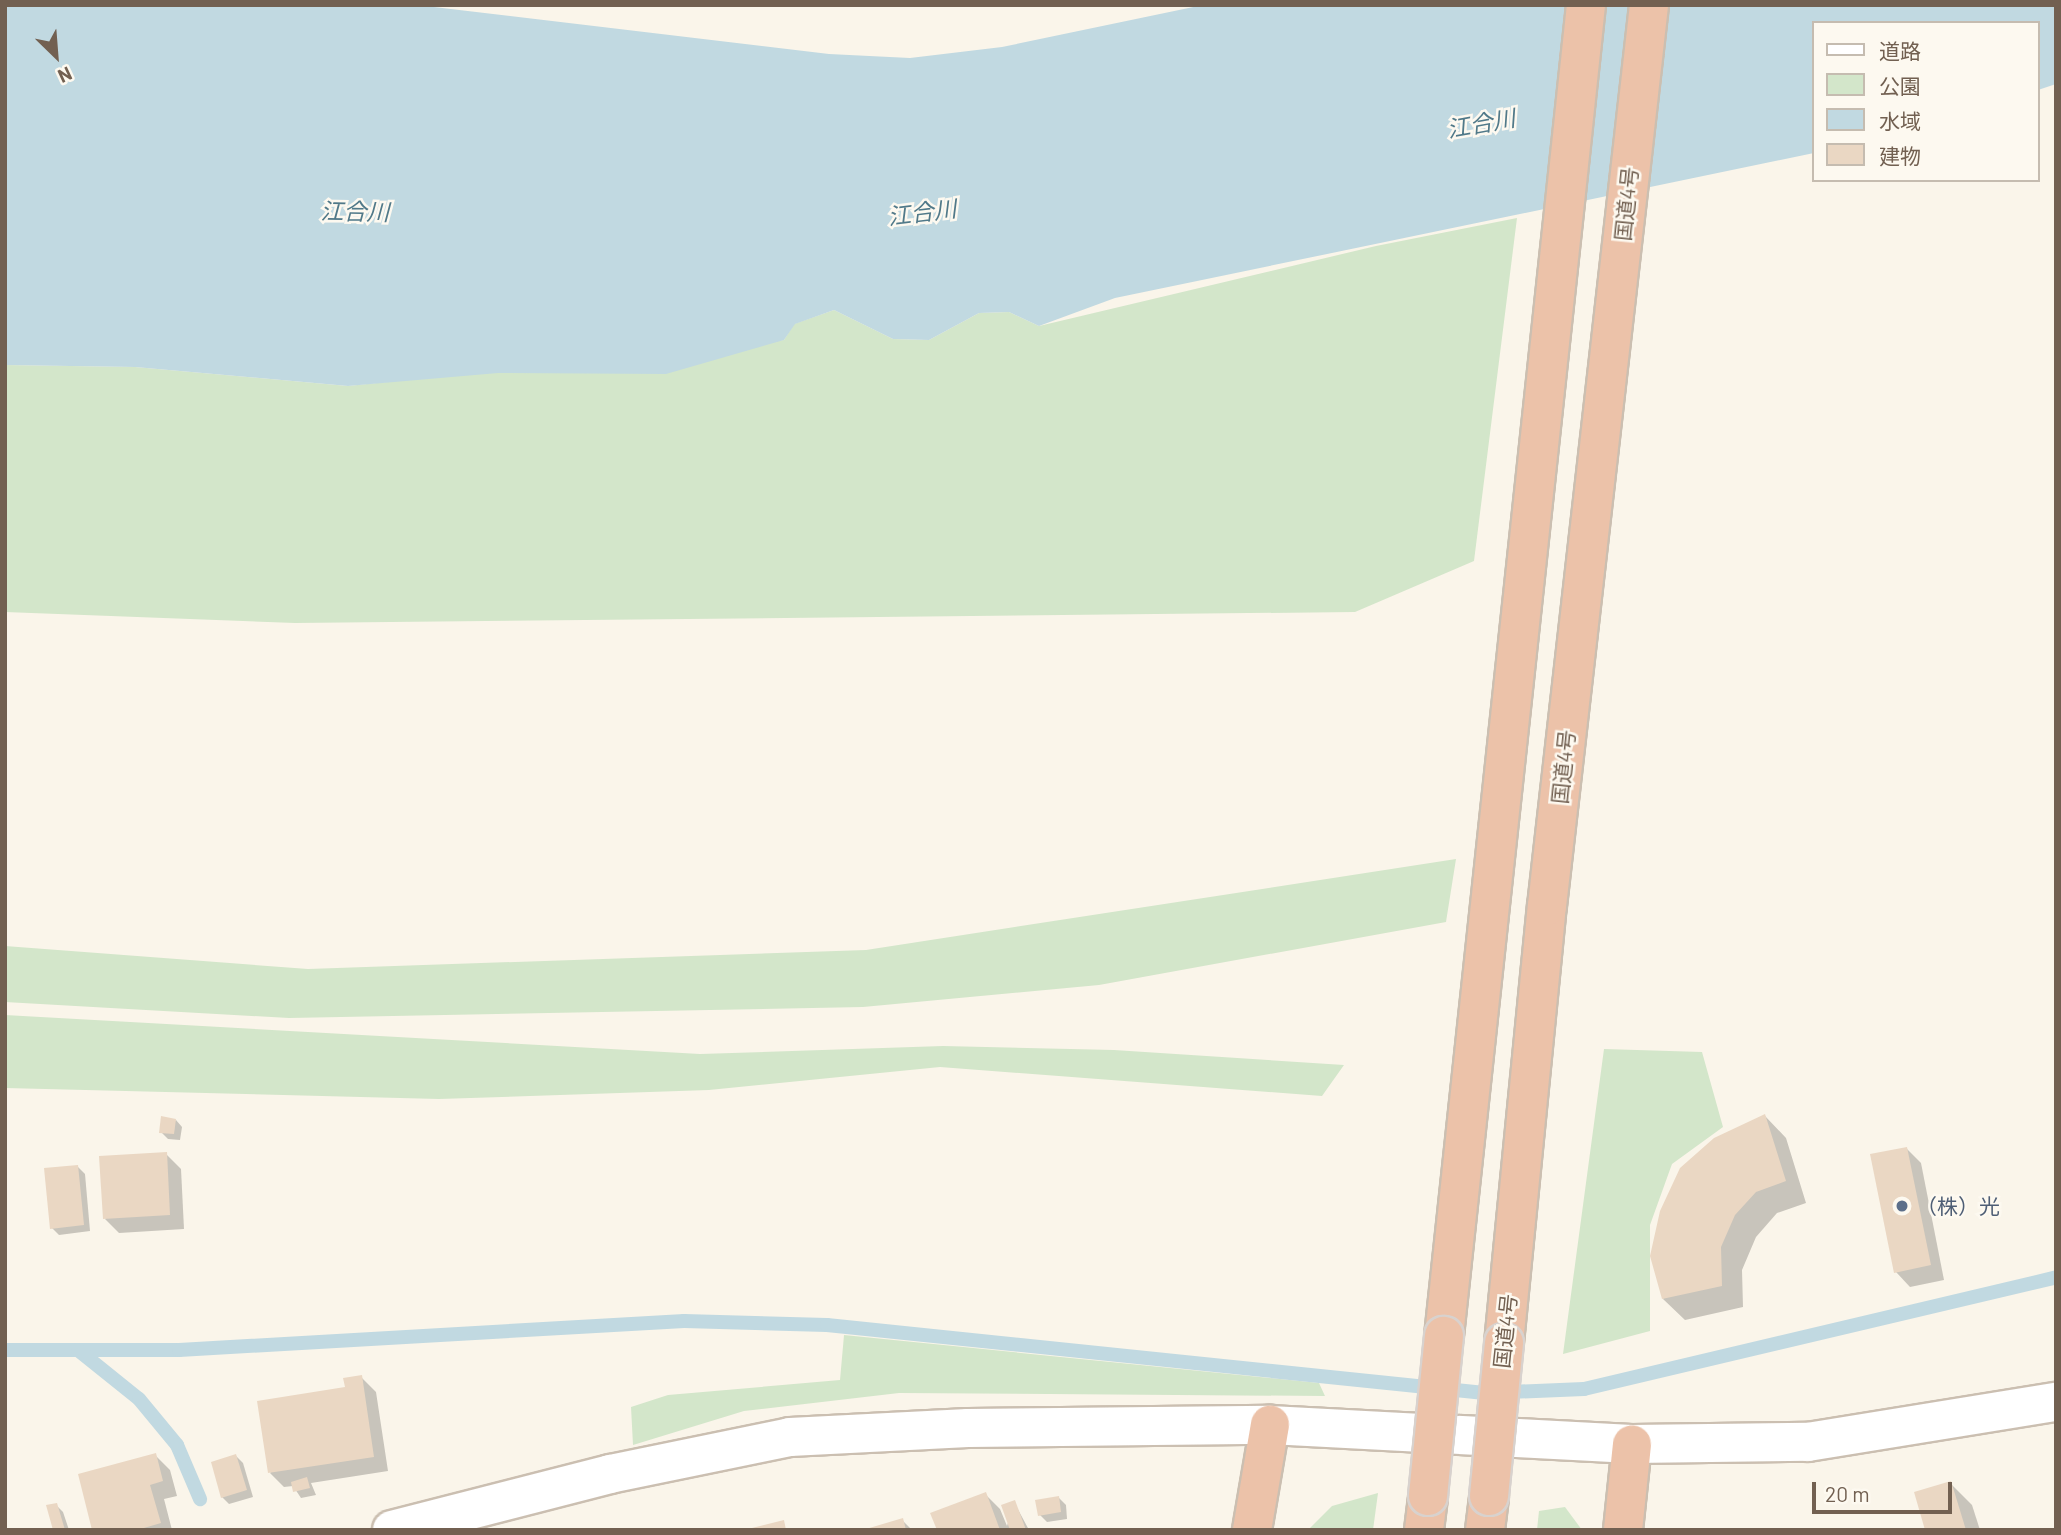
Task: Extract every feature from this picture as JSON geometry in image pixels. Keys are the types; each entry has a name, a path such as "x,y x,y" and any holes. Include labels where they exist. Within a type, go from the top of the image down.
{"highway":[{"path":"1426,1513 1492,913 1586,5"},
{"name":"国道4号","path":"1487,1513 1547,906 1649,5"},
{"path":"1252,1530 1270,1425"},
{"path":"1623,1530 1632,1444"}],"street":[{"path":"392,1530 610,1474 790,1437 968,1428 1270,1425 1632,1444 1808,1442 2056,1402"}],"green space":[{"path":"1517,218 1474,561 1355,612 295,623 5,612 5,365 135,367 348,386 784,340 794,324 834,310 893,339 929,340 979,313 1009,312 1039,326 1376,246"},
{"path":"1456,859 1446,922 1099,985 863,1007 289,1018 5,1002 5,946 308,969 866,950"},
{"path":"5,1015 700,1054 943,1046 1114,1050 1344,1065 1322,1096 940,1067 709,1090 439,1099 5,1088"},
{"path":"1604,1049 1702,1052 1723,1127 1672,1164 1650,1225 1650,1331 1563,1354"},
{"path":"844,1335 1319,1383 1325,1396 899,1393 744,1411 633,1445 631,1407 668,1395 840,1380"},
{"path":"1378,1493 1373,1530 1308,1530 1332,1506"},
{"path":"1565,1507 1582,1530 1537,1530 1539,1511"}],"water":[{"name":"江合川","path":"5,5 417,5 829,54 910,58 1002,47 1203,5 2056,5 2056,84 2040,89 2040,21 1812,21 1812,153 1115,298 1039,326 1009,312 979,313 929,340 893,339 834,310 795,324 784,340 666,374 498,373 348,386 135,367 5,365"}],"building":[{"path":"1765,1114 1786,1181 1756,1192 1735,1215 1721,1247 1722,1286 1662,1299 1650,1256 1660,1211 1680,1168 1714,1138"},
{"path":"161,1116 176,1119 174,1134 159,1133"},
{"path":"1907,1147 1931,1265 1894,1273 1870,1154"},
{"path":"167,1152 170,1215 103,1219 99,1156"},
{"path":"78,1165 84,1225 50,1229 44,1168"},
{"path":"362,1375 374,1457 268,1473 257,1401 345,1387 343,1378"},
{"path":"156,1453 163,1481 150,1485 161,1523 137,1530 92,1530 78,1474"},
{"path":"236,1454 247,1490 221,1498 211,1462"},
{"path":"307,1477 310,1488 293,1492 291,1482"},
{"path":"1951,1481 1966,1530 1925,1530 1914,1492"},
{"path":"986,1492 1000,1530 937,1530 930,1513"},
{"path":"1059,1496 1061,1512 1038,1516 1035,1500"},
{"path":"1015,1500 1026,1530 1010,1530 1001,1505"},
{"path":"57,1503 65,1530 53,1530 46,1505"},
{"path":"903,1518 906,1530 866,1530 866,1529"},
{"path":"784,1520 786,1530 748,1530 748,1529"}],"waterway":[{"path":"5,1350 179,1350 684,1321 827,1325 1484,1393 1584,1389 2056,1277"},
{"path":"78,1350 139,1399 177,1445 200,1499"}],"place":[{"name":"（株）光","path":"1902,1206"}]}
